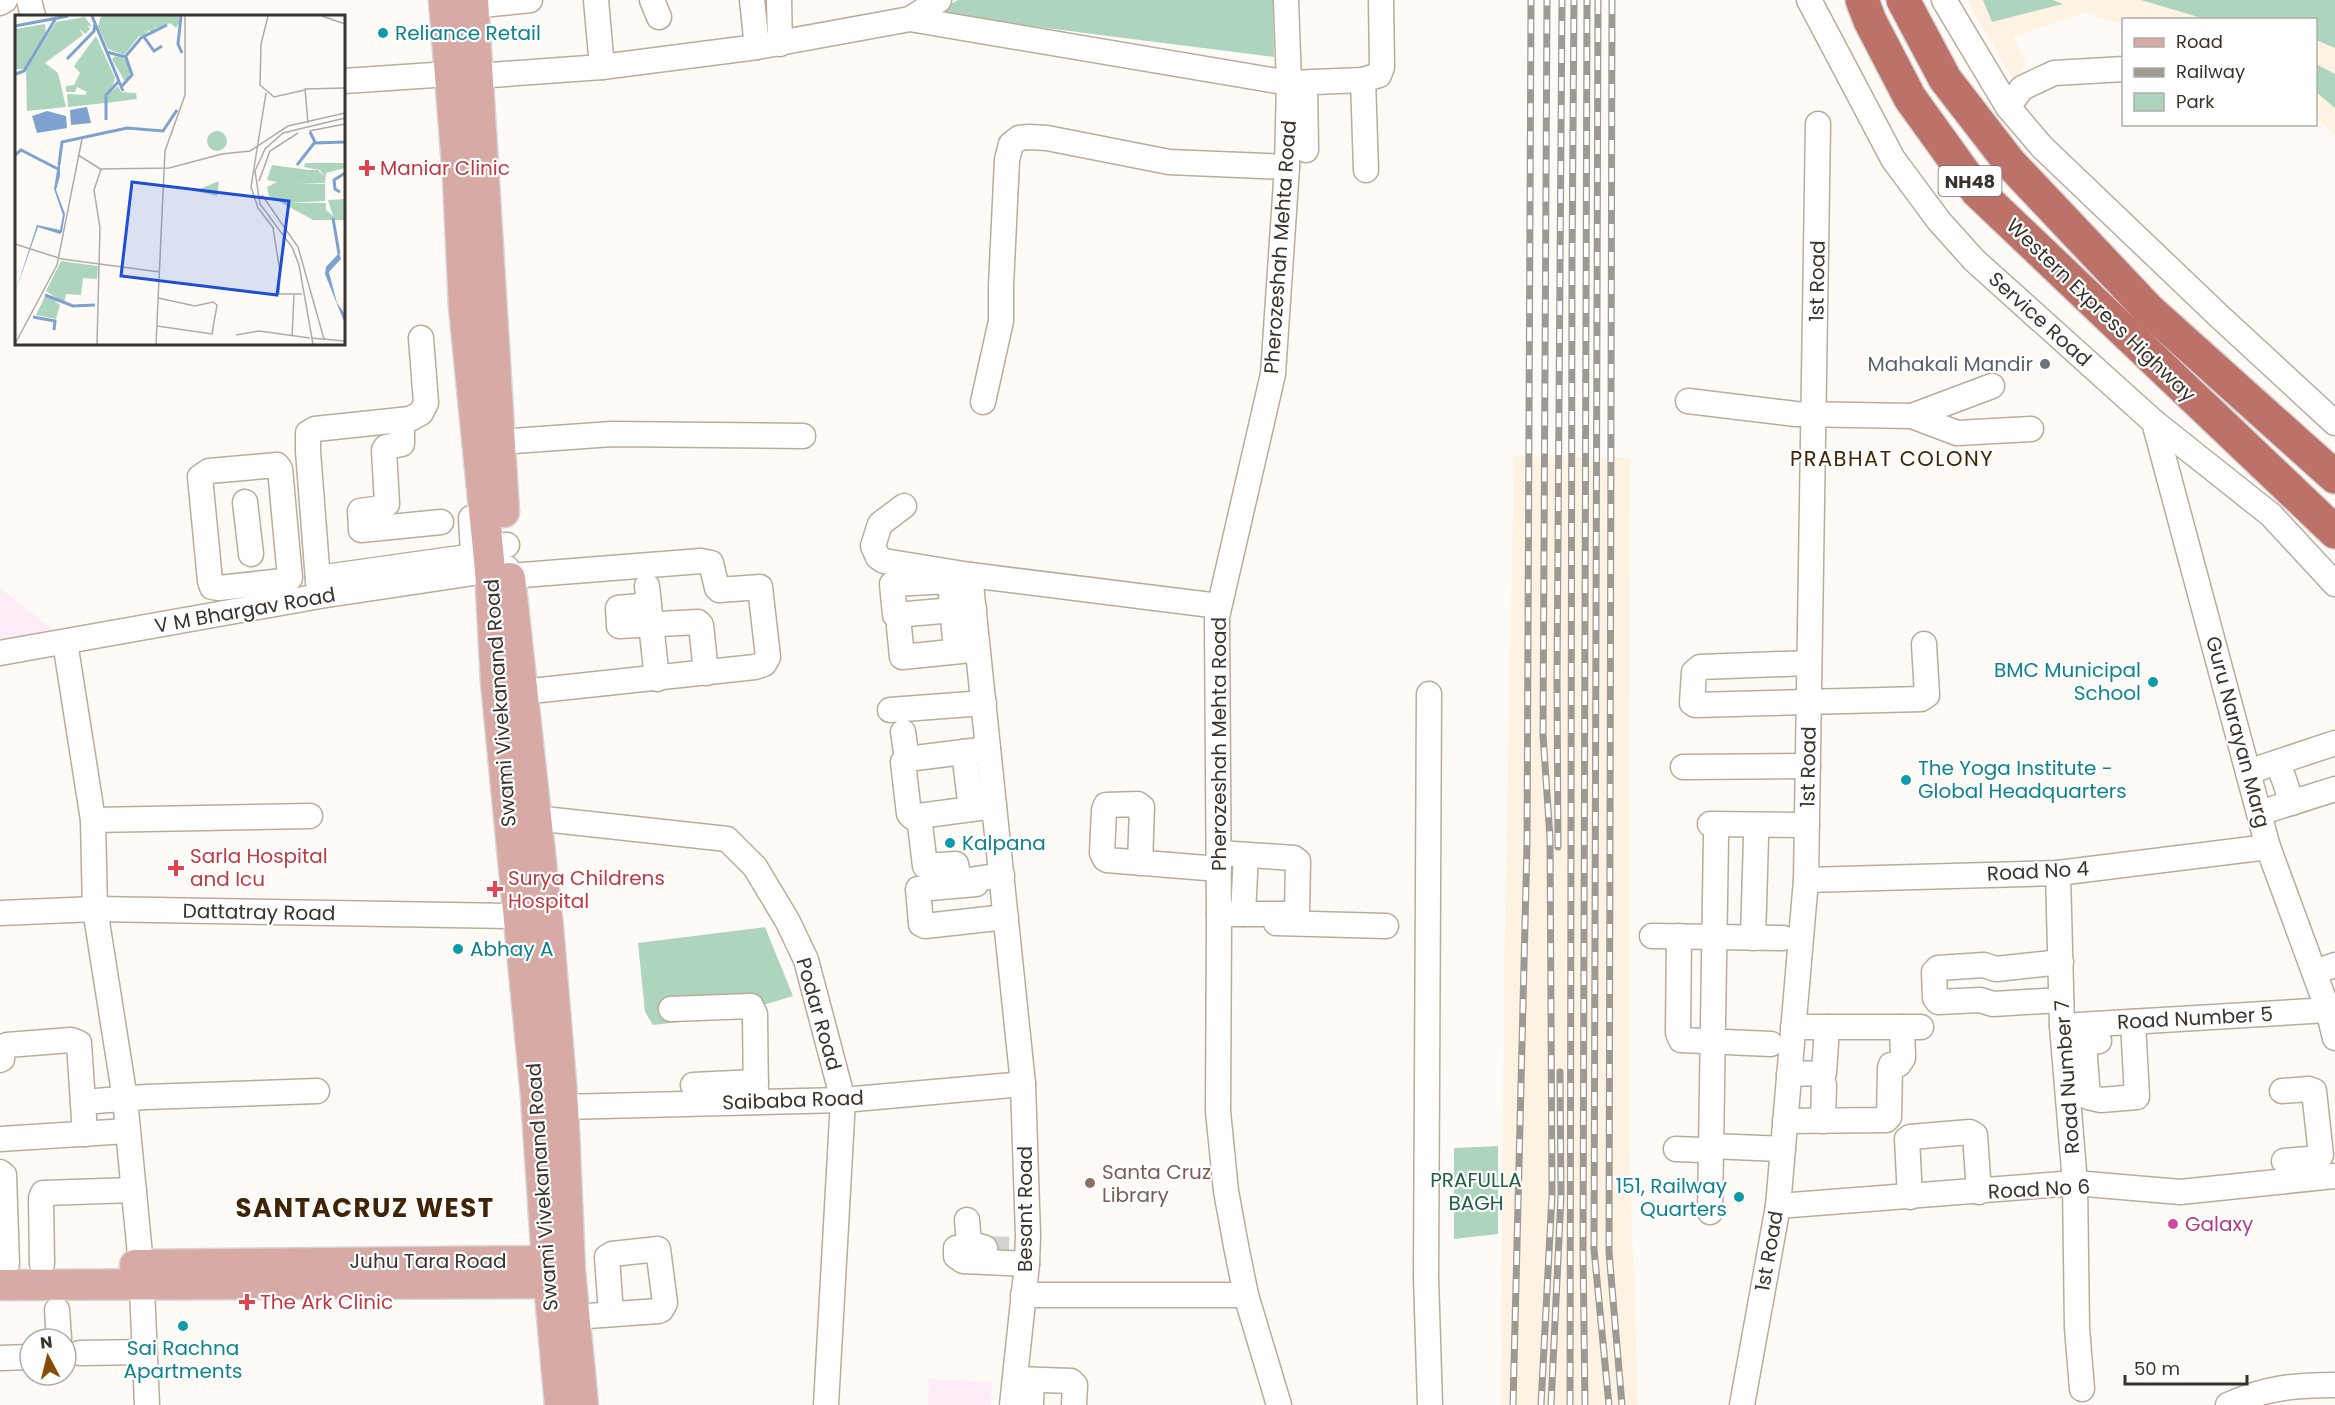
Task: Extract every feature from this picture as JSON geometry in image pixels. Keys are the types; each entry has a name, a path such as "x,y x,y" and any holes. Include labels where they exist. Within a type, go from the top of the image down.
{"highway":[{"name":"Western Express Highway","path":"1862,0 1870,21 1910,98 1977,191 2335,532"},
{"name":"Western Express Highway","path":"1903,0 1945,79 2010,163 2150,310 2335,477"}],"main road":[{"name":"Swami Vivekanand Road","path":"444,0 463,75 499,442 496,682 563,1107 555,1272 574,1317 583,1405"},
{"name":"Swami Vivekanand Road","path":"473,3 463,75 458,177 464,307 496,559 522,692 535,818 531,914 536,1096 555,1272 560,1405"},
{"name":"Juhu Tara Road","path":"2,1271 52,1290 142,1275 555,1272"}],"street":[{"path":"0,3 5,0"},
{"path":"29,0 33,15"},
{"path":"473,3 530,0"},
{"path":"596,0 602,67"},
{"path":"752,0 768,46"},
{"path":"768,46 779,0"},
{"path":"910,19 939,0"},
{"path":"1286,0 1306,150"},
{"path":"345,81 602,67 768,46 910,19 1297,83 1365,80 1379,75 1382,67 1381,0"},
{"name":"Service Road","path":"1809,0 1893,159 1939,220 1974,260 2154,422 2271,515 2335,584"},
{"path":"1944,0 2008,107 2042,147 2335,423"},
{"path":"2008,107 2022,88 2054,73 2122,69"},
{"path":"1365,80 1366,170"},
{"name":"Pherozeshah Mehta Road","path":"1279,1405 1246,1295 1226,1191 1218,1111 1217,617 1273,374 1287,167 1297,83"},
{"name":"1st Road","path":"1742,1405 1778,1206 1806,880 1808,766 1800,701 1799,664 1811,519 1815,416 1818,124"},
{"path":"983,402 1001,321 1007,160 1011,144 1019,138 1047,138 1169,162 1287,167"},
{"path":"319,587 308,433 315,429 415,417 424,409 426,403 421,338"},
{"path":"459,339 496,559"},
{"path":"1688,401 1815,416 1912,416 1992,386"},
{"path":"1912,416 1957,433 2031,429"},
{"path":"402,420 402,444 386,447 384,450 387,504 381,508 360,511 361,530 441,522"},
{"name":"Guru Narayan Marg","path":"2154,422 2268,847 2325,969 2335,1038"},
{"path":"499,442 612,434 803,436"},
{"path":"279,466 291,575 288,580 283,581 254,579 219,588 211,585 200,482 200,477 204,472 279,466"},
{"path":"245,502 254,579"},
{"path":"904,506 880,524 873,546 878,557 884,561 970,575 1219,606"},
{"name":"V M Bhargav Road","path":"0,653 65,642 254,579 319,587 496,559 701,561 711,563 713,566 717,588 720,590 759,579 767,661 755,667 706,673"},
{"path":"970,575 963,609 967,650 984,703 988,749 981,808"},
{"path":"522,692 657,679 706,673 700,623 649,605 657,679"},
{"path":"899,627 902,657 967,650"},
{"path":"65,642 93,820 95,909 125,1099 142,1275 147,1405"},
{"path":"1799,664 1700,667 1694,672 1692,701 1695,705 1921,699 1928,695 1924,644"},
{"path":"1429,694 1426,1277 1430,1405"},
{"path":"890,710 984,703"},
{"path":"903,732 907,759"},
{"path":"2248,772 2335,743"},
{"path":"981,808 912,817 909,814 903,764 907,759 988,749"},
{"path":"964,752 981,808"},
{"path":"2278,762 2292,803"},
{"path":"1683,767 1808,766"},
{"path":"2259,813 2335,789"},
{"name":"Besant Road","path":"981,808 993,880 995,918 1023,1084 1021,1214 1024,1380 1012,1405"},
{"path":"93,820 310,816"},
{"path":"919,816 925,866 956,864 960,881 993,880"},
{"name":"Podar Road","path":"535,818 727,839 755,867 788,922 806,960 843,1100 826,1405"},
{"path":"1710,1212 1715,937 1713,830 1807,825"},
{"path":"1753,938 1756,838"},
{"name":"Road No 4","path":"1806,880 2058,873 2268,847"},
{"path":"1243,915 1246,855"},
{"path":"1140,863 1219,861 1246,855 1296,859 1297,912 1291,915 1219,917"},
{"name":"Road Number 7","path":"2058,873 2062,1026 2077,1095 2075,1183 2077,1328 2082,1389"},
{"path":"993,880 921,888 917,892 922,926 995,918"},
{"name":"Dattatray Road","path":"0,913 95,909 531,914"},
{"path":"1219,917 1386,926"},
{"path":"1652,936 1783,938"},
{"path":"1679,936 1679,1037 1684,1041 1771,1044"},
{"path":"1988,966 1990,1003"},
{"path":"1988,966 2061,982 1990,1003 1980,1000 1938,1002 1935,998 1935,969 1988,966"},
{"path":"2036,985 2061,982"},
{"path":"671,1010 751,1006 755,1014 756,1092 693,1085"},
{"name":"Road Number 5","path":"2062,1026 2332,1009"},
{"path":"2062,1026 2091,1042 2077,1095 2101,1100 2137,1097 2133,1022"},
{"path":"1785,1121 1882,1120 1889,1117 1890,1068 1891,1065 1902,1062 1912,1027 1793,1027"},
{"path":"1789,1074 1824,1073 1827,1027"},
{"path":"0,1060 3,1047 7,1045 75,1041 80,1047 85,1134"},
{"name":"Saibaba Road","path":"563,1107 756,1092 843,1100 1023,1084"},
{"path":"1822,1121 1824,1085"},
{"path":"2282,1091 2309,1089 2314,1091 2327,1129 2321,1157 2284,1165"},
{"path":"83,1102 317,1091"},
{"path":"0,1139 128,1131"},
{"path":"1909,1191 1907,1139 1970,1132 1975,1135 1979,1186"},
{"path":"1677,1149 1702,1150 1711,1146 1783,1149"},
{"name":"Road No 6","path":"1778,1206 1909,1191 1979,1186 2075,1183 2180,1192 2284,1165 2335,1176"},
{"path":"0,1172 4,1175 2,1271"},
{"path":"57,1327 41,1195 46,1192 134,1190"},
{"path":"956,1248 956,1256 963,1261 1021,1214"},
{"path":"968,1220 969,1243 985,1248"},
{"path":"1023,1295 1246,1295"},
{"path":"574,1317 611,1314"},
{"path":"80,1353 145,1352"},
{"path":"0,1358 18,1357"},
{"path":"1031,1405 1024,1380 1071,1381 1075,1385 1074,1405"},
{"path":"2228,1405 2256,1392 2302,1385 2335,1385"}],"shaded area":[{"path":"1968,0 2335,0 2335,135 2317,118 2317,18 2122,18 2122,25 2084,13 2013,37 2026,64 2015,82"},
{"path":"1514,456 1630,458 1629,1137 1638,1405 1501,1405 1504,978"},
{"path":"0,588 57,633 0,642"},
{"path":"929,1379 992,1382 991,1405 928,1405"}],"green space":[{"path":"958,0 1273,0 1274,57 934,14"},
{"path":"1983,0 2053,0 2063,4 1992,22"},
{"path":"2141,0 2335,0 2335,48 2317,40 2317,18 2202,18"},
{"path":"2317,65 2335,74 2335,108 2317,93"},
{"path":"765,927 793,996 725,1017 653,1025 645,1012 638,943"},
{"name":"PRAFULLA BAGH","path":"1498,1146 1498,1234 1454,1239 1454,1148"}],"tunnel":[{"path":"985,1248 1016,1249"}],"railway":[{"path":"1513,1405 1527,844 1531,0"},
{"path":"1541,1405 1552,1195 1550,838 1543,735 1547,0"},
{"path":"1558,847 1562,0"},
{"path":"1570,1405 1574,0"},
{"path":"1585,1405 1583,1250 1587,0"},
{"path":"1598,0 1594,1249 1609,1405"},
{"path":"1612,0 1609,1252 1622,1405"},
{"path":"1551,1405 1561,1196 1560,1072"}],"place":[{"name":"Reliance Retail","path":"383,33"},
{"name":"Maniar Clinic","path":"367,168"},
{"name":"Mahakali Mandir","path":"2045,364"},
{"name":"BMC Municipal School","path":"2153,682"},
{"name":"The Yoga Institute - Global Headquarters","path":"1906,780"},
{"name":"Kalpana","path":"950,843"},
{"name":"Sarla Hospital and Icu","path":"176,868"},
{"name":"Surya Childrens Hospital","path":"495,889"},
{"name":"Abhay A","path":"458,949"},
{"name":"Santa Cruz Library","path":"1090,1183"},
{"name":"151, Railway Quarters","path":"1739,1197"},
{"name":"Galaxy","path":"2173,1224"},
{"name":"The Ark Clinic","path":"247,1302"},
{"name":"Sai Rachna Apartments","path":"183,1326"}],"district":[{"name":"PRABHAT COLONY","path":"1892,458"},
{"name":"SANTACRUZ WEST","path":"365,1208"}]}
